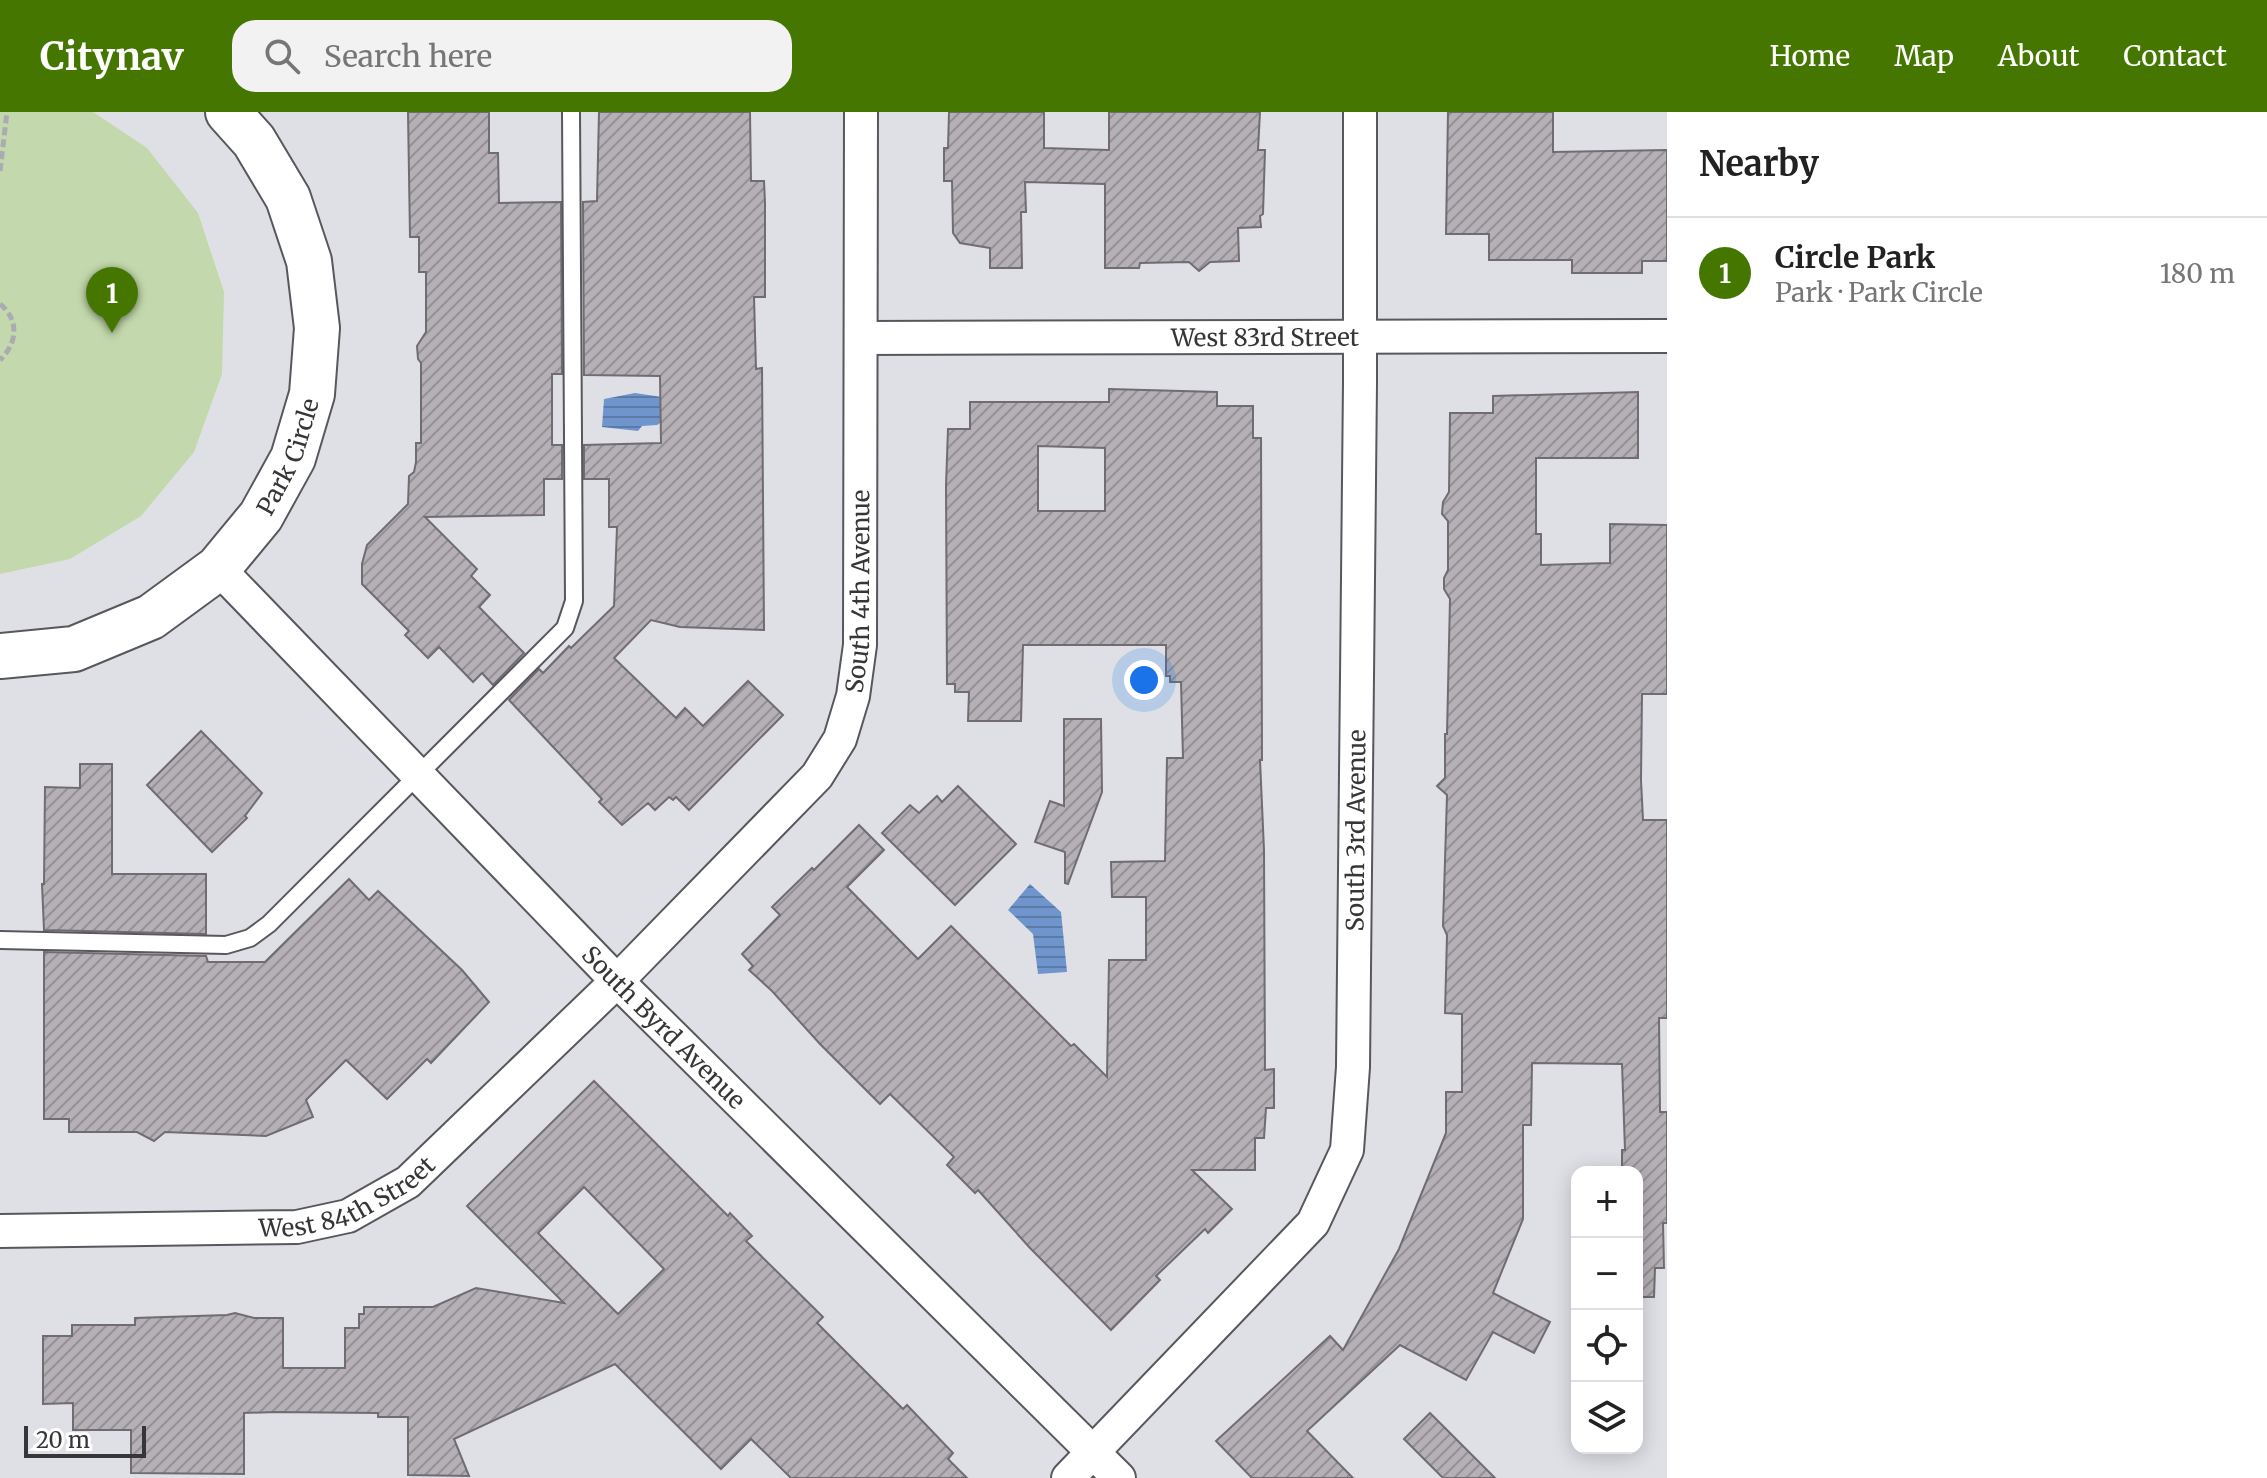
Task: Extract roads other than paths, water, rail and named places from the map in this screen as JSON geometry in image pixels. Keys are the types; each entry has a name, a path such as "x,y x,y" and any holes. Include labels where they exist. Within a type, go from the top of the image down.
{"street":[{"name":"Park Circle","path":"0,656 74,649 151,617 218,568 261,516 293,458 312,394 317,328 309,261 288,198 254,141 228,112"},
{"name":"South 4th Avenue","path":"617,981 817,776 840,739 853,696 860,645 861,112"},
{"name":"South 3rd Avenue","path":"1068,1478 1313,1223 1347,1150 1353,1067 1360,112"},
{"name":"West 83rd Street","path":"861,338 1667,336"},
{"name":"South Byrd Avenue","path":"218,568 617,981 1119,1478"},
{"name":"West 84th Street","path":"0,1231 297,1227 348,1216 408,1182 617,981"}],"lane":[{"path":"0,940 226,945 250,938 269,924 565,628 574,601 571,112"}],"water":[{"path":"635,393 662,397 671,416 657,425 642,426 638,431 602,427 604,399"},
{"path":"1030,884 1061,912 1067,972 1038,974 1033,934 1008,910"}],"place":[{"name":"Circle Park","path":"112,333"}]}
